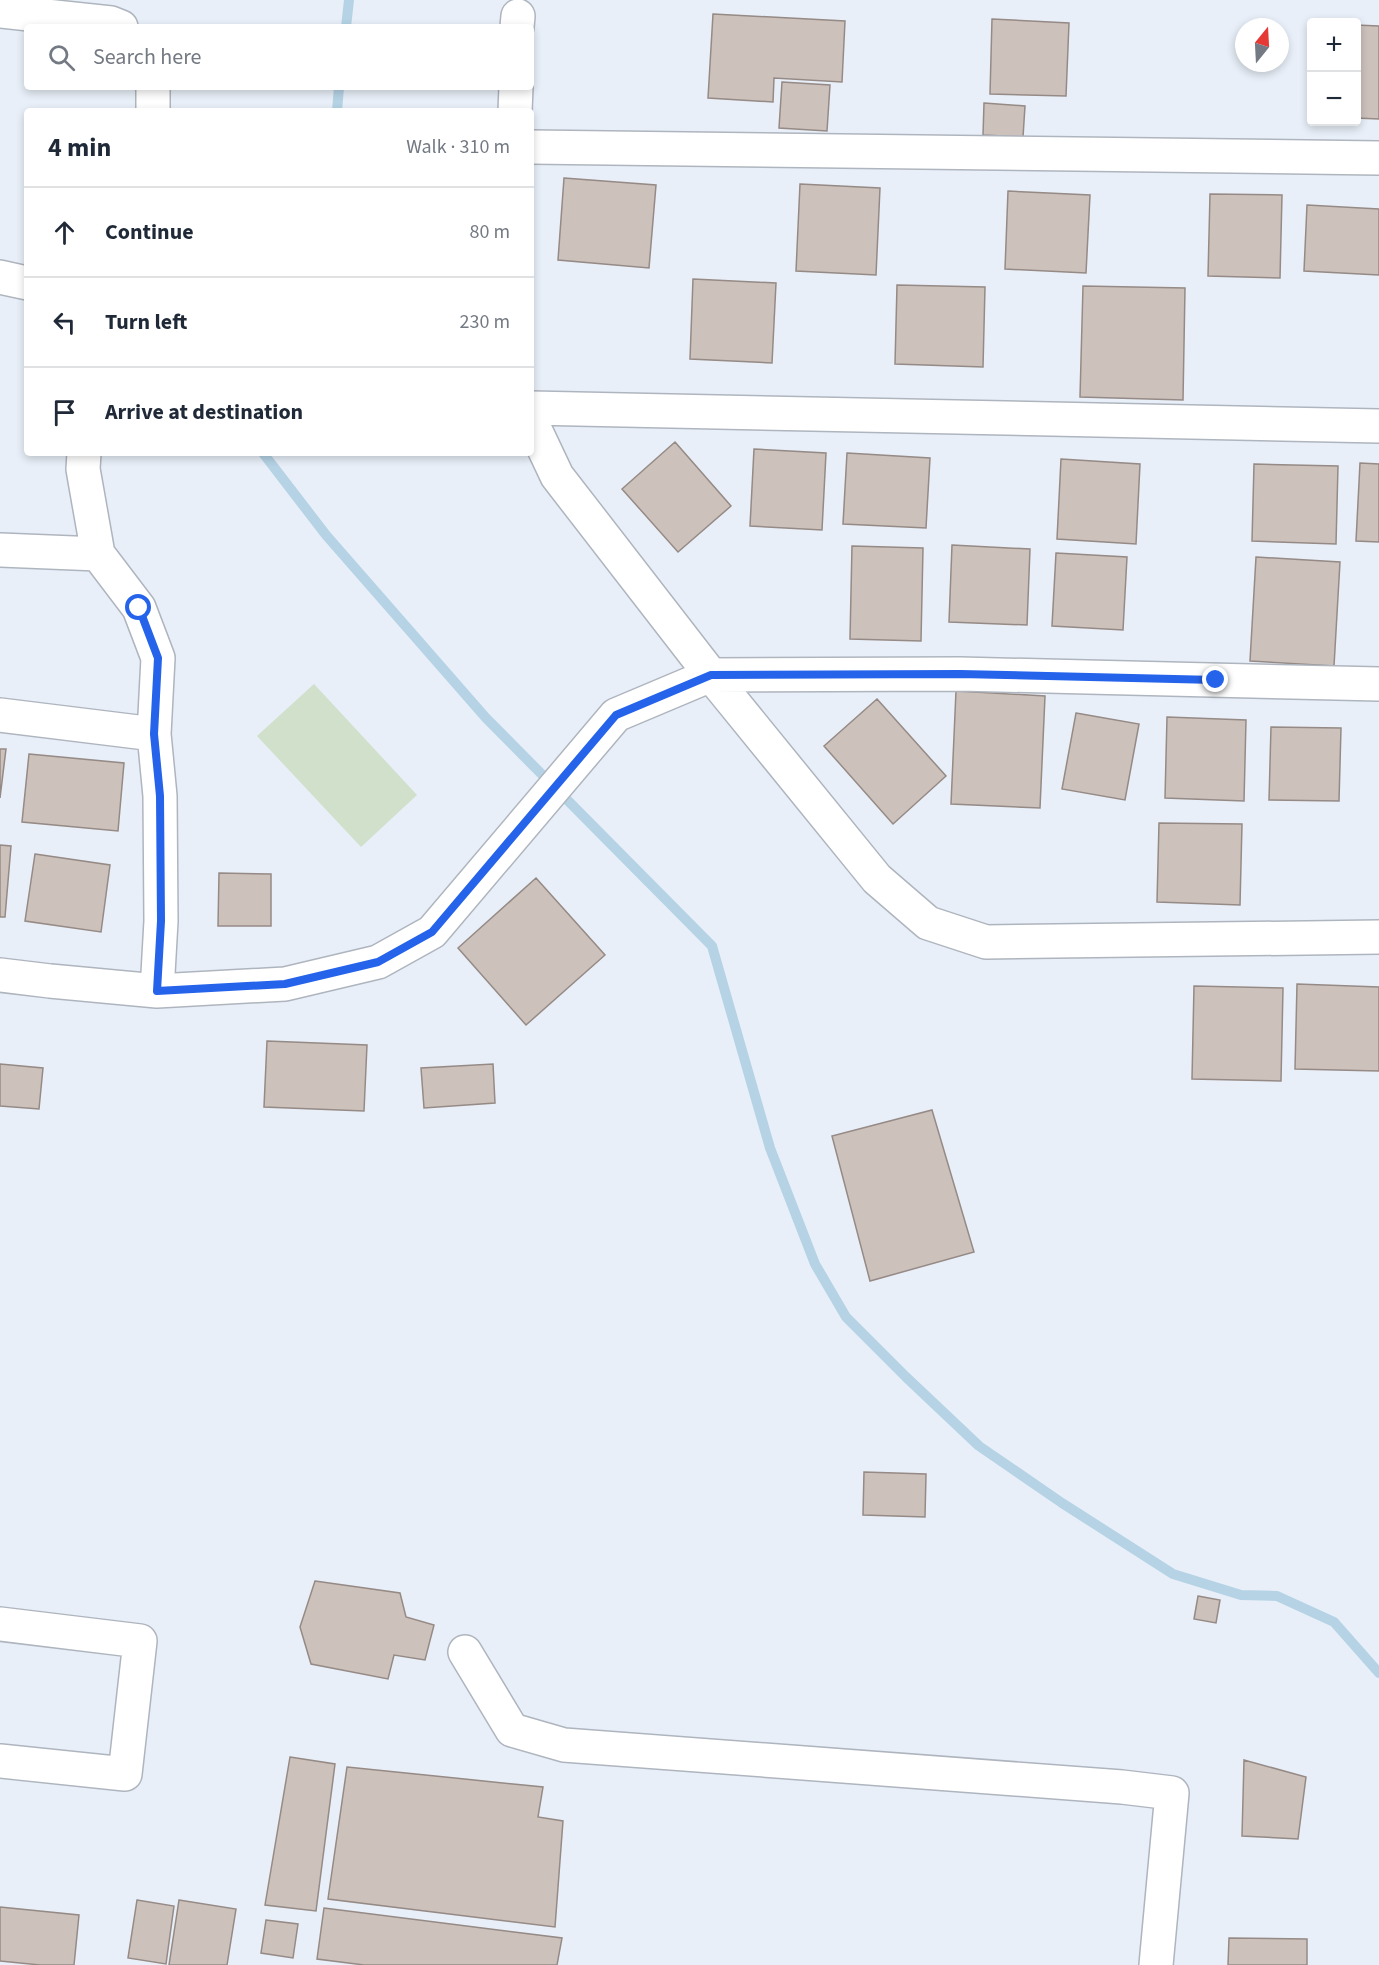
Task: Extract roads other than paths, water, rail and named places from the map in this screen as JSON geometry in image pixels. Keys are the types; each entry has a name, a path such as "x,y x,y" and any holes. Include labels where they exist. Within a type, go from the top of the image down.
{"street":[{"path":"0,11 114,24"},
{"path":"153,90 153,108"},
{"path":"515,108 516,90"},
{"path":"534,147 1379,158"},
{"path":"0,278 24,282"},
{"path":"534,408 1379,426"},
{"path":"534,427 557,476 711,675 877,879 928,923 986,942 1379,938"},
{"path":"84,456 83,469 98,554 139,608 158,658 154,734 160,808 161,921 157,991"},
{"path":"0,550 98,554"},
{"path":"0,975 157,991 285,984 378,962 432,932 616,715 711,675 960,674 1379,684"},
{"path":"0,715 154,734"},
{"path":"0,1624 140,1641 125,1774 0,1761"},
{"path":"465,1652 512,1731 564,1745 1122,1786 1172,1793 1156,1965"}],"waterway":[{"path":"346,24 349,0"},
{"path":"337,108 339,90"},
{"path":"265,456 326,535 486,718 712,946 770,1148 815,1264 846,1317 979,1446 1062,1503 1173,1574 1241,1595 1277,1596 1334,1622 1379,1673"}]}
